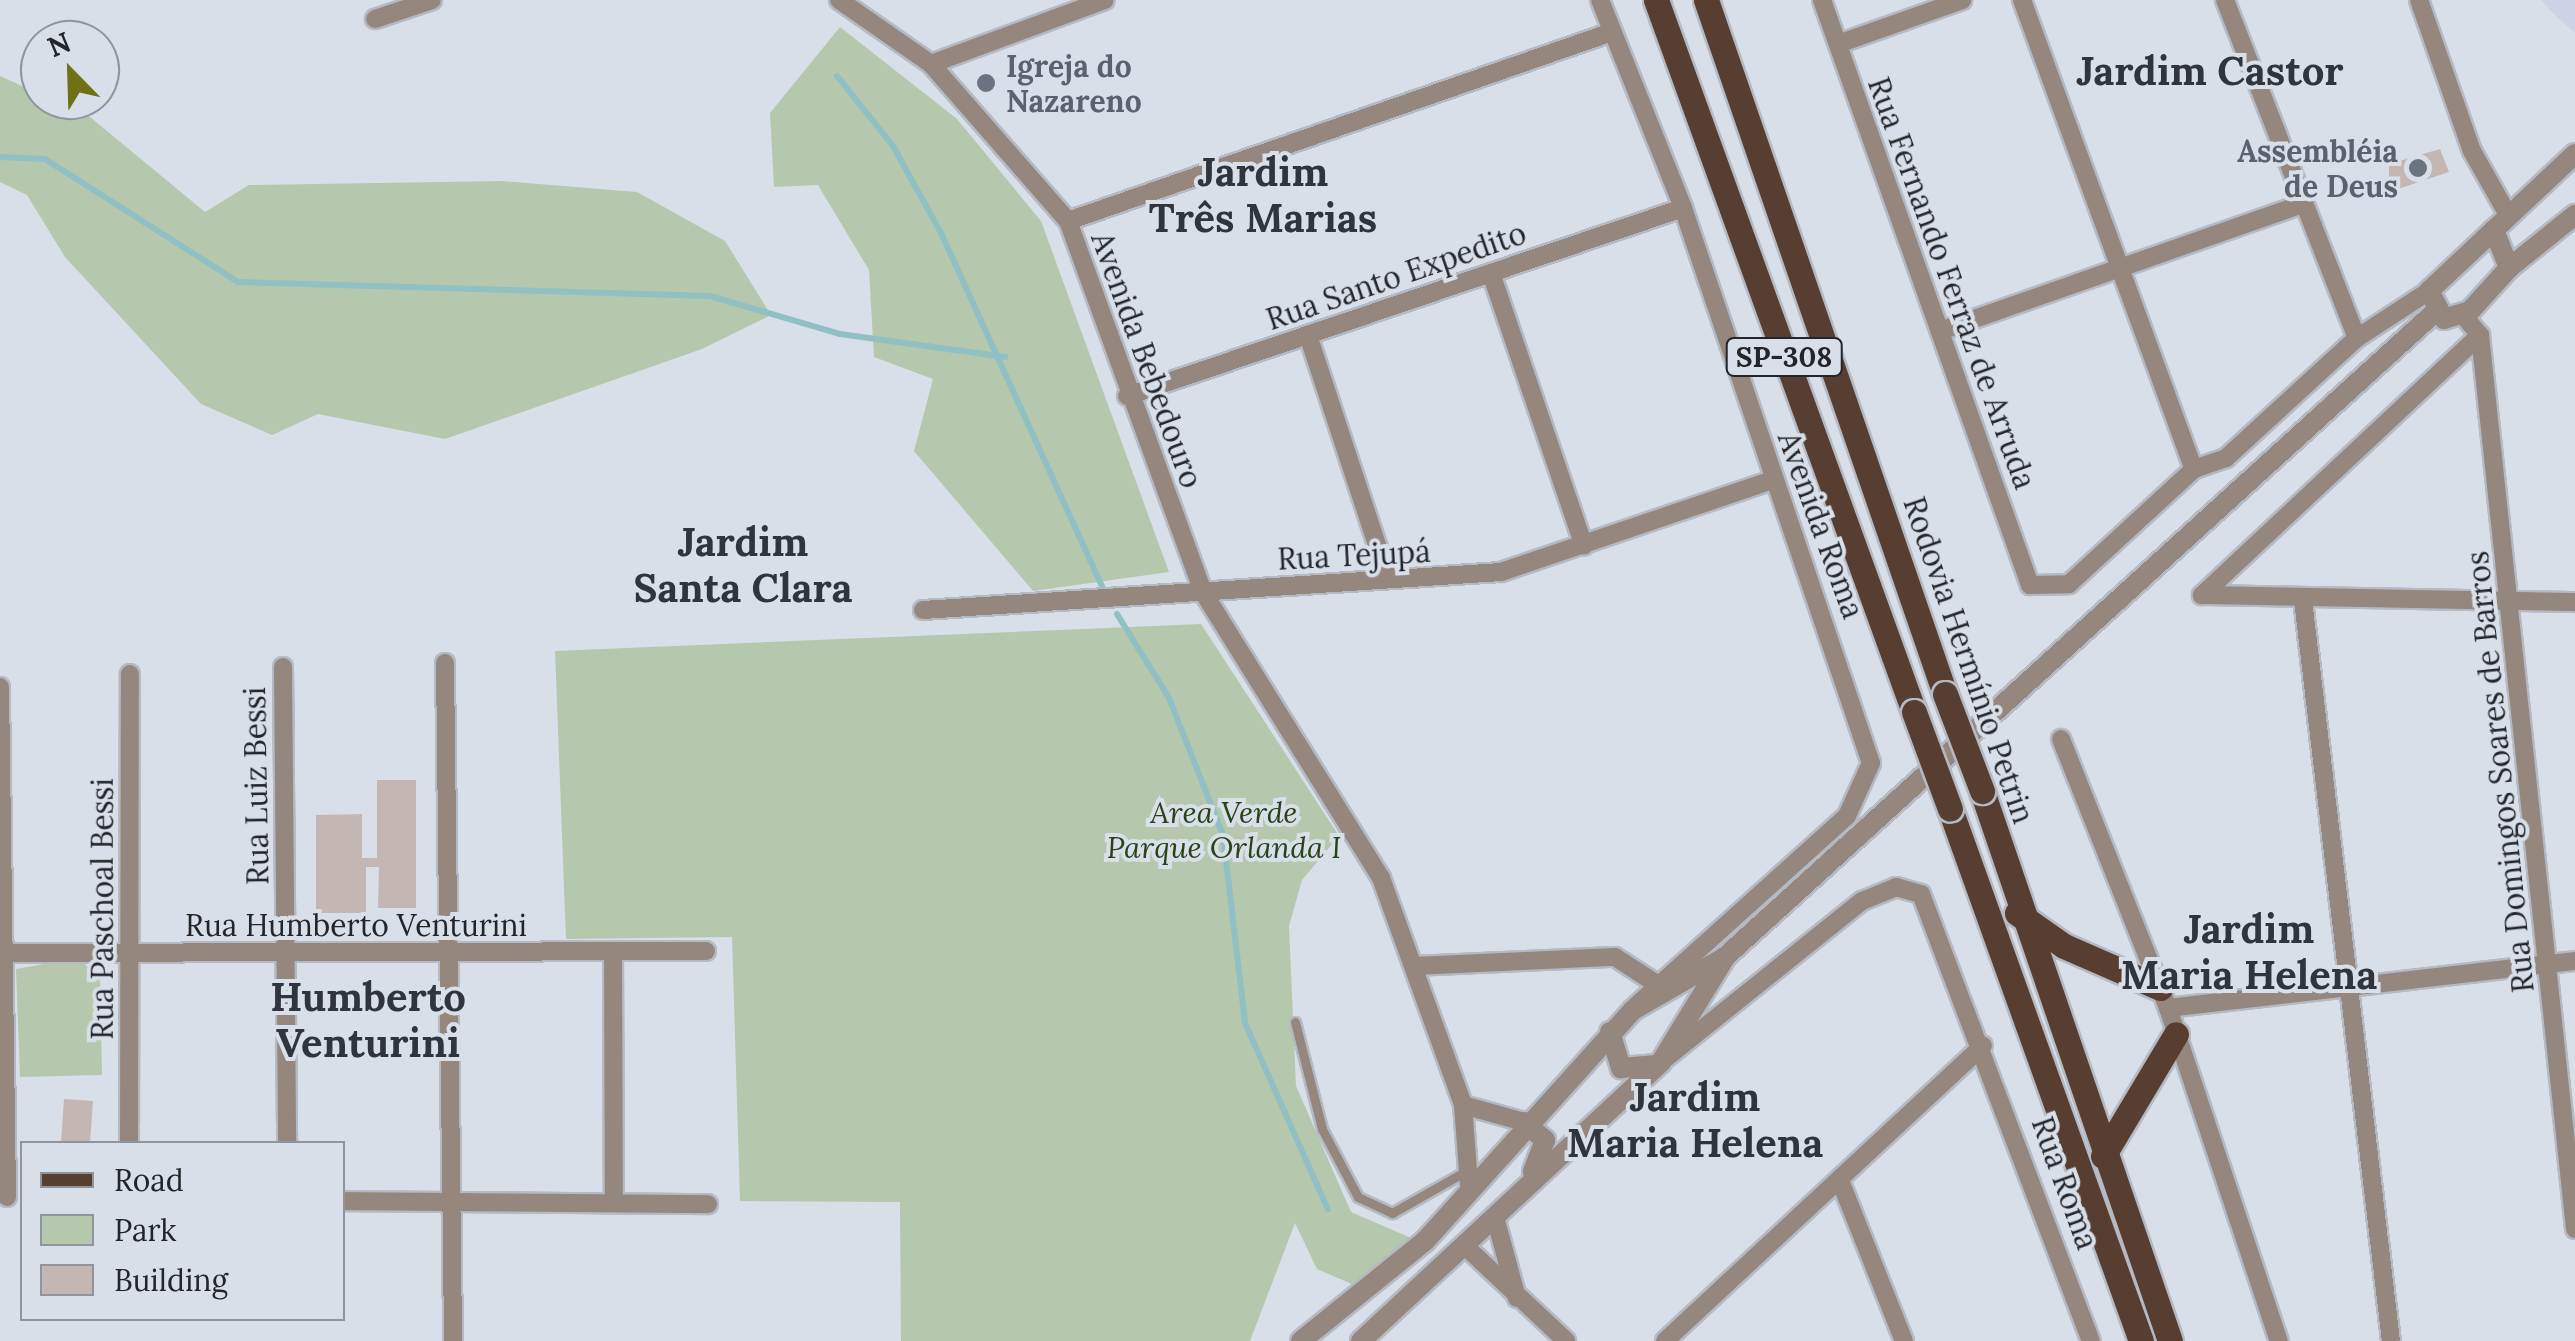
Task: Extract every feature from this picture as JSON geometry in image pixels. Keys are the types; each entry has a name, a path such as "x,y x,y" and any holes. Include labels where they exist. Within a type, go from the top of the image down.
{"main road":[{"name":"SP-308","path":"1656,0 2141,1341"},
{"name":"Rodovia Hermínio Petrin","path":"1706,0 1944,694 1982,791 2017,913 2170,1341"},
{"path":"1724,0 1744,102"},
{"path":"2017,913 2064,946 2164,998"},
{"path":"2103,1156 2176,1034"}],"street":[{"path":"376,18 432,0"},
{"name":"Avenida Bebedouro","path":"839,0 931,64 1068,221 1126,396 1203,592 1332,788 1414,966 1463,1105 1470,1177"},
{"path":"931,64 1105,0"},
{"name":"Avenida Roma","path":"1600,0 1683,208 1773,480 1864,723 1865,790 1655,983"},
{"name":"Rua Fernando Ferraz de Arruda","path":"1822,0 2030,585 2069,584 2194,469"},
{"path":"1838,44 1962,0"},
{"path":"2022,0 2194,469 2226,458 2357,338 2429,291 2575,154"},
{"path":"2225,0 2357,338"},
{"path":"2418,0 2501,222 2510,268"},
{"path":"1068,221 1612,32"},
{"path":"1940,331 2303,204"},
{"name":"Rua Santo Expedito","path":"1126,396 1683,208"},
{"path":"2463,315 2510,268 2575,215"},
{"path":"1491,273 1584,546"},
{"path":"2429,291 2434,313"},
{"path":"1633,1010 1724,957 2434,313 2463,315 2480,335 2202,595 2304,600 2575,602"},
{"path":"1308,334 1388,578"},
{"name":"Rua Domingos Soares de Barros","path":"2480,335 2550,964 2575,1229"},
{"name":"Rua Tejupá","path":"923,610 1501,572 1773,480"},
{"path":"2304,600 2391,1341"},
{"path":"445,663 453,1341"},
{"name":"Rua Luiz Bessi","path":"282,667 287,1141"},
{"name":"Rua Paschoal Bessi","path":"129,1141 130,674"},
{"path":"2,689 6,952 3,1011 10,1196"},
{"path":"2061,739 2164,998 2276,1336"},
{"path":"1366,1339 1661,1062 1862,901 1896,887 1931,906 1983,1046 1841,1183 1664,1341"},
{"name":"Rua Humberto Venturini","path":"6,952 706,952"},
{"path":"612,952 614,1203"},
{"path":"1302,1341 1425,1241 1470,1177 1655,983 1616,956 1414,966"},
{"path":"1661,1062 1724,957"},
{"path":"2164,998 2350,991 2575,961"},
{"path":"1610,1032 1622,1068 1661,1062"},
{"name":"Rua Roma","path":"1983,1046 2091,1341"},
{"path":"1463,1105 1524,1122 1544,1148 1518,1193"},
{"path":"1841,1183 1904,1341"},
{"path":"345,1200 708,1204"},
{"path":"1495,1217 1519,1303"},
{"path":"1466,1246 1519,1303 1566,1341"}],"lane":[{"path":"1295,1022 1322,1129 1358,1197 1392,1213 1470,1177"}],"shaded area":[{"path":"2541,0 2575,0 2575,33 2555,15"}],"green space":[{"path":"840,27 957,119 1041,221 1169,572 1033,591 914,451 933,379 874,357 869,270 818,185 774,187 770,113"},
{"path":"0,76 20,85 20,120 94,120 205,212 249,185 502,181 637,192 725,241 771,315 702,349 445,439 318,414 272,435 201,404 65,257 27,195 0,182"},
{"name":"Area Verde Parque Orlanda I","path":"1201,624 1339,836 1302,880 1289,926 1296,1086 1351,1212 1411,1238 1387,1275 1354,1285 1317,1269 1295,1223 1250,1341 901,1341 900,1202 740,1201 732,937 566,939 555,651"},
{"path":"78,958 100,978 102,1075 20,1077 16,969"}],"building":[{"name":"Assembléia de Deus","path":"2440,149 2449,172 2389,192 2389,164"},
{"path":"377,780 416,780 416,908 378,908 379,867 366,867 366,913 316,913 316,815 362,814 362,858 377,858"},
{"path":"64,1099 93,1101 90,1141 61,1141"}],"waterway":[{"path":"837,76 893,146 941,233 1107,597"},
{"path":"0,157 45,159 238,282 710,296 840,334 1005,357"},
{"path":"1117,614 1169,698 1223,835 1245,1023 1328,1209"}],"place":[{"name":"Igreja do Nazareno","path":"986,83"},
{"name":"Assembléia de Deus","path":"2418,168"}],"district":[{"name":"Jardim Castor","path":"2210,71"},
{"name":"Jardim Três Marias","path":"1263,195"},
{"name":"Jardim Santa Clara","path":"743,565"},
{"name":"Jardim Maria Helena","path":"2249,952"},
{"name":"Humberto Venturini","path":"368,1020"},
{"name":"Jardim Maria Helena","path":"1695,1120"}]}
